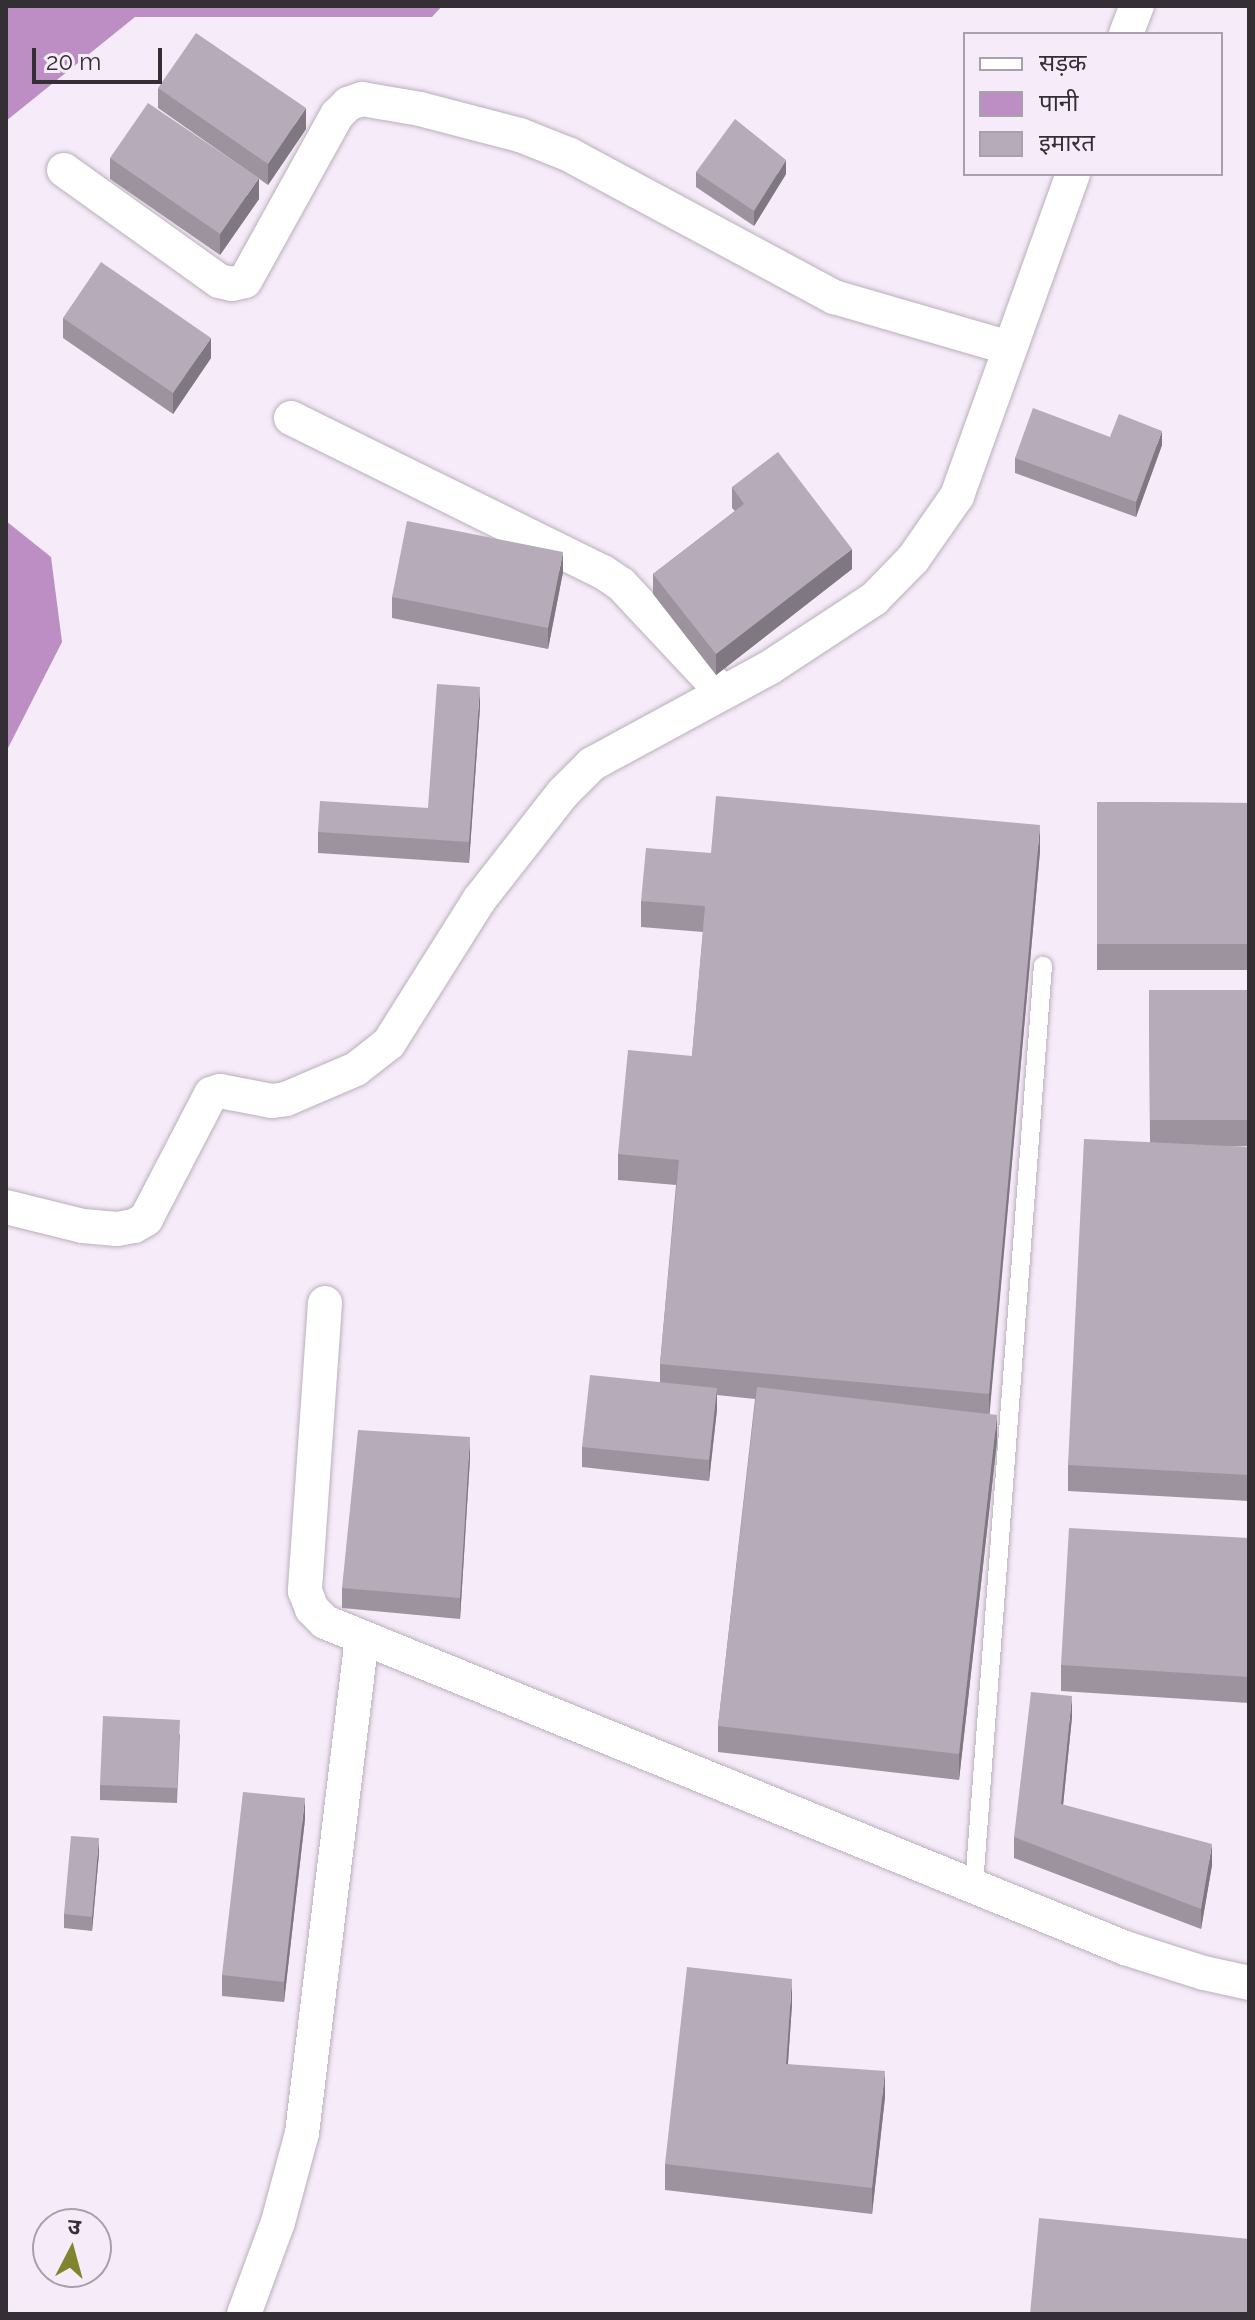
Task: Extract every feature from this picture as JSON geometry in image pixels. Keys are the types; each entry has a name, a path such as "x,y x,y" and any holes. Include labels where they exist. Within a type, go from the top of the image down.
{"street":[{"path":"1127,32 1137,6"},
{"path":"64,170 219,281 232,284 245,281 337,115 348,104 362,99 420,109 520,135 570,155 834,297 1010,348"},
{"path":"6,1207 83,1226 134,1226 146,1219 211,1094 220,1091 272,1101 286,1099 356,1069 389,1043 402,1027 479,900 563,793 592,764 769,668 874,599 913,559 957,496 1072,176"},
{"path":"291,418 603,572 621,584 723,693"},
{"path":"325,1303 305,1591 312,1609 325,1622 1125,1948 1204,1973 1249,1983"},
{"path":"244,2314 278,2222 302,2133 362,1639"}],"lane":[{"path":"974,1885 1043,966"}],"water":[{"path":"6,6 442,6 432,17 135,17 6,121"},
{"path":"6,521 51,557 62,642 6,752"}],"building":[{"path":"196,33 306,108 268,164 158,88"},
{"path":"148,103 259,178 220,234 110,158"},
{"path":"735,119 786,160 754,211 696,172"},
{"path":"101,262 211,338 173,393 63,318"},
{"path":"1033,408 1110,437 1119,414 1162,431 1136,502 1015,458"},
{"path":"778,452 852,549 716,654 653,574 744,504 732,487"},
{"path":"407,521 563,552 548,628 392,597"},
{"path":"437,684 480,687 469,842 318,832 320,801 428,808"},
{"path":"716,796 1040,825 989,1394 660,1364 679,1160 618,1154 628,1050 692,1056 705,906 641,901 646,848 711,853"},
{"path":"1097,802 1249,803 1249,944 1097,944"},
{"path":"1149,990 1249,990 1249,1120 1150,1120"},
{"path":"1084,1139 1249,1147 1249,1475 1068,1465"},
{"path":"590,1375 717,1388 709,1460 582,1447"},
{"path":"757,1387 997,1415 959,1754 718,1726"},
{"path":"358,1430 470,1437 460,1598 342,1588"},
{"path":"1069,1528 1249,1538 1249,1677 1061,1665"},
{"path":"1031,1692 1072,1696 1061,1804 1212,1844 1201,1909 1014,1837"},
{"path":"103,1716 180,1720 177,1788 100,1785"},
{"path":"243,1792 305,1798 284,1982 222,1975"},
{"path":"71,1836 99,1838 92,1917 64,1914"},
{"path":"687,1967 792,1979 786,2064 885,2071 872,2188 665,2164"},
{"path":"1039,2218 1249,2239 1249,2314 1030,2314"}]}
